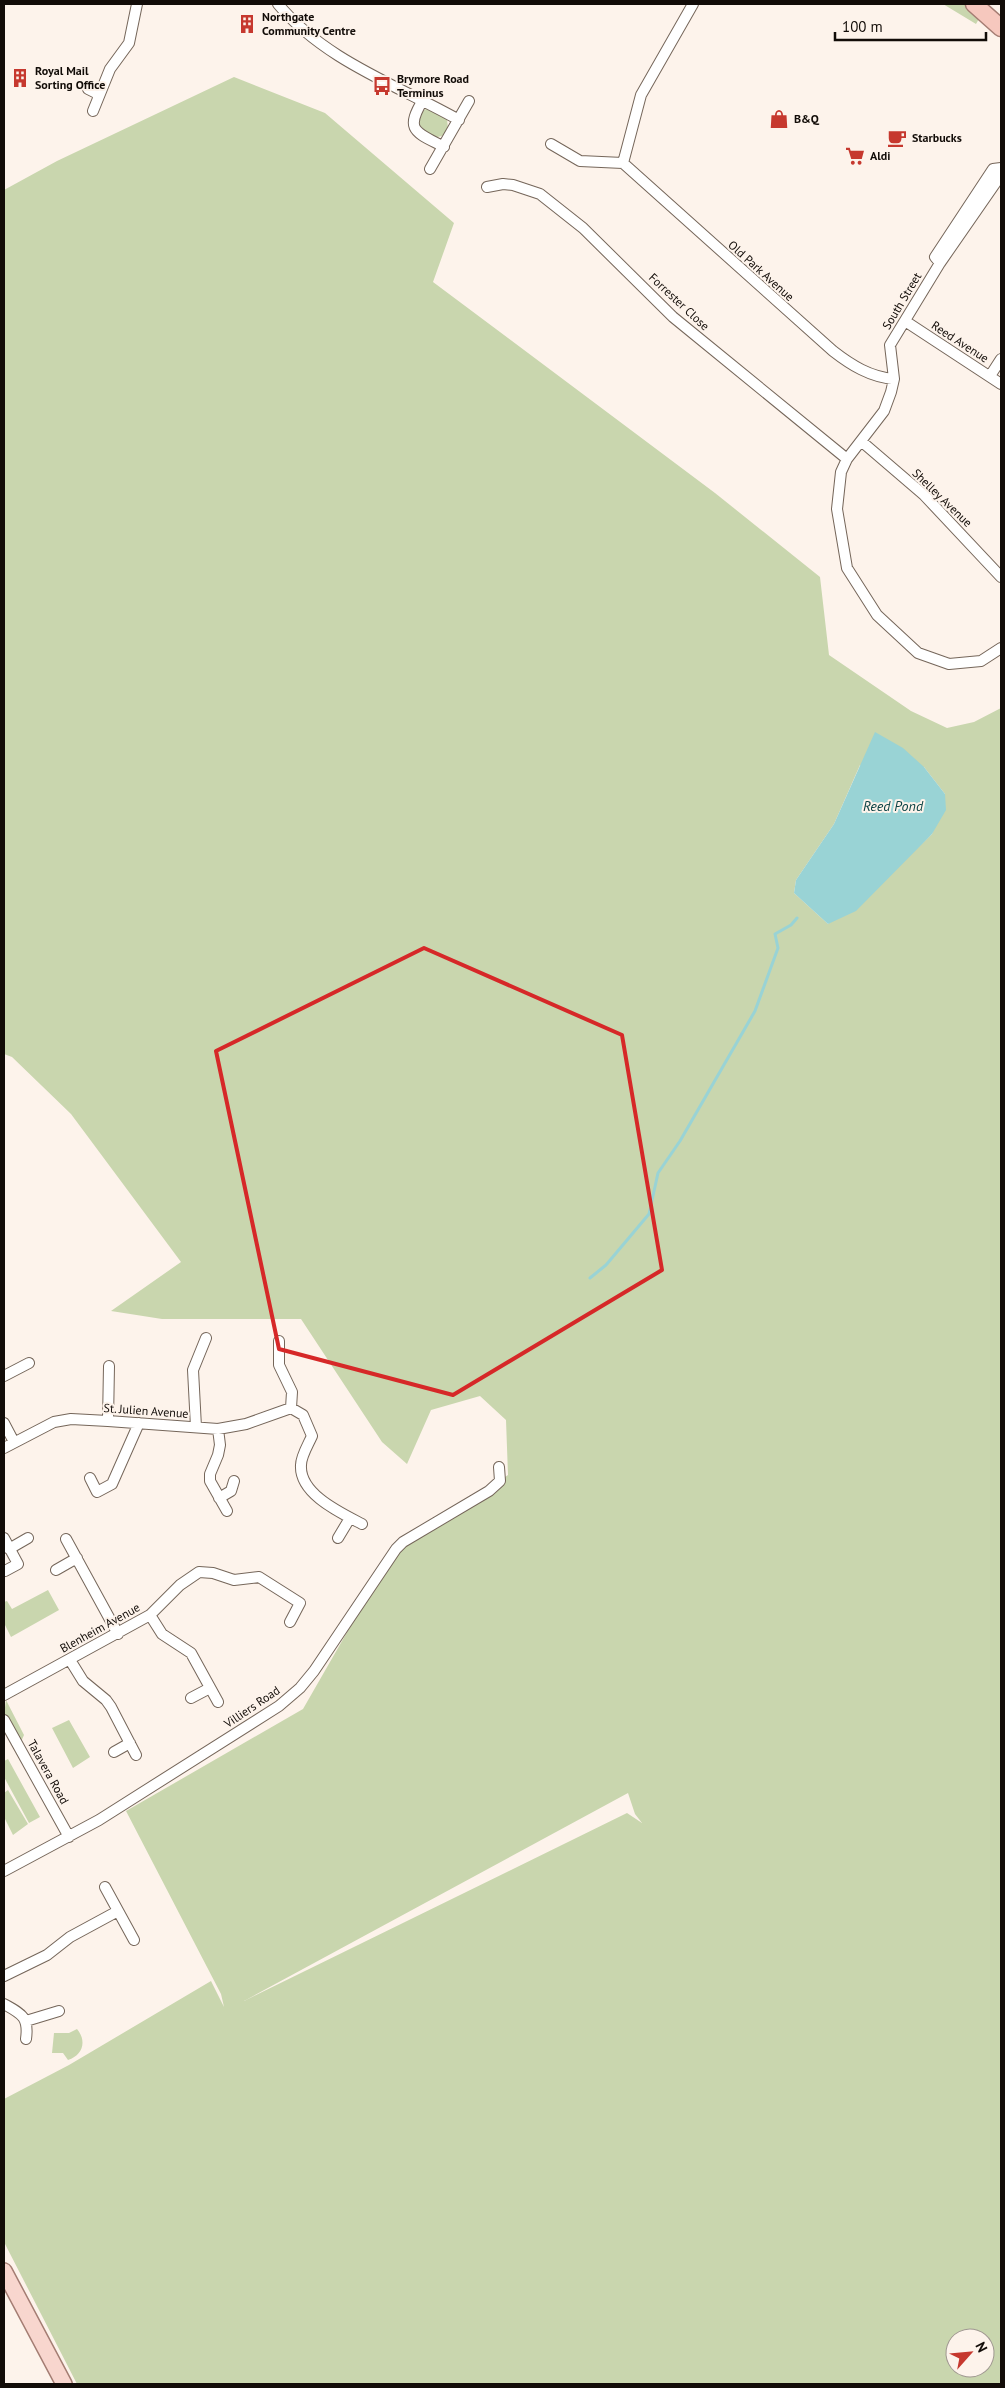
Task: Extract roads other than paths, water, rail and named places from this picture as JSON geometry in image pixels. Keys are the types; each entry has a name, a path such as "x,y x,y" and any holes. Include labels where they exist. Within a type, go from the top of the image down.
{"highway":[{"path":"974,4 1001,28"},
{"path":"989,4 1001,15"}],"main road":[{"path":"4,2271 64,2384"}],"street":[{"path":"93,111 98,94 110,69 128,43 137,4"},
{"path":"278,4 294,22 337,54 459,120"},
{"path":"550,144 580,161 623,164 641,95 693,4"},
{"path":"88,89 98,94"},
{"path":"423,100 413,116 412,123 415,130 444,147"},
{"path":"430,170 469,101"},
{"name":"Old Park Avenue","path":"623,164 832,351 868,373 882,378 894,379"},
{"name":"South Street","path":"940,263 935,257 994,169 1001,168"},
{"name":"South Street","path":"846,459 884,411 894,379 890,345 940,263 1001,175"},
{"name":"Forrester Close","path":"487,187 503,184 513,185 540,194 583,228 673,317 846,459"},
{"name":"Reed Avenue","path":"906,321 1001,384"},
{"path":"990,376 1001,359"},
{"name":"Shelley Avenue","path":"861,442 924,495 1001,577"},
{"path":"846,459 841,472 837,509 847,568 877,615 918,653 950,664 981,661 1001,648"},
{"path":"196,1427 192,1370 206,1338"},
{"path":"279,1341 279,1364 292,1392 290,1408 303,1415 312,1436 301,1464 304,1479 320,1501 362,1524"},
{"path":"4,1376 30,1363"},
{"path":"108,1420 109,1366"},
{"name":"St. Julien Avenue","path":"4,1448 54,1422 71,1419 108,1420 218,1429 246,1424 290,1408"},
{"path":"4,1423 14,1442"},
{"path":"90,1478 97,1492 112,1484 139,1423"},
{"path":"218,1429 218,1455 210,1474 210,1481 227,1511"},
{"name":"Villiers Road","path":"4,1871 69,1837 279,1706 300,1688 314,1671 396,1549 404,1542 489,1491 500,1481 499,1466"},
{"path":"220,1498 231,1491 234,1481"},
{"path":"338,1538 350,1518"},
{"path":"4,1538 18,1564 5,1571"},
{"path":"9,1549 28,1538"},
{"path":"66,1539 118,1634"},
{"path":"56,1570 77,1558"},
{"name":"Blenheim Avenue","path":"4,1695 118,1634 150,1614 180,1585 199,1572 213,1572 234,1580 259,1577 300,1602 290,1622"},
{"path":"150,1614 162,1634 191,1653 218,1702"},
{"path":"70,1660 83,1681 106,1700 136,1755"},
{"path":"191,1698 210,1688"},
{"name":"Talavera Road","path":"4,1720 69,1837"},
{"path":"114,1752 130,1743"},
{"path":"104,1887 134,1940"},
{"path":"4,1976 48,1955 70,1937 118,1911"},
{"path":"4,2004 16,2010 26,2021 26,2039"},
{"path":"26,2021 59,2012"}],"water":[{"name":"Reed Pond","path":"875,732 903,748 924,767 945,794 946,810 932,834 856,911 828,924 794,893 796,880 834,824"}],"waterway":[{"path":"590,1278 606,1265 649,1214 658,1173 680,1141 755,1011 778,948 775,934 791,925 797,918"}],"place":[{"name":"Northgate Community Centre","path":"247,24"},
{"name":"Royal Mail Sorting Office","path":"20,78"},
{"name":"Brymore Road Terminus","path":"382,86"},
{"name":"B&Q","path":"779,119"},
{"name":"Starbucks","path":"897,138"},
{"name":"Aldi","path":"855,156"}]}
